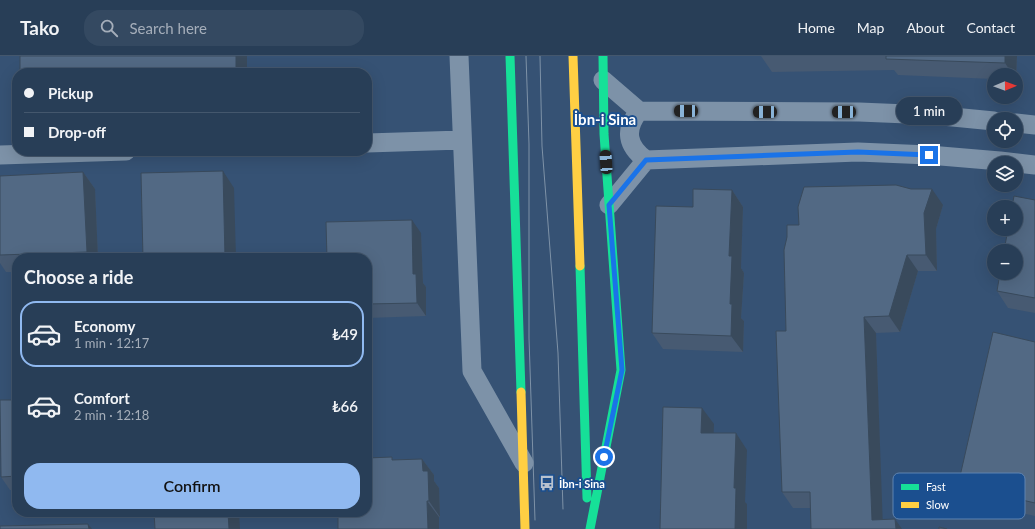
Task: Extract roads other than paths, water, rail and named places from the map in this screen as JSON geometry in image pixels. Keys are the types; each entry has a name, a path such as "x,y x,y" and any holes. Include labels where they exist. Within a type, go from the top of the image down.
{"main road":[{"path":"510,56 525,529"},
{"path":"573,56 589,529"},
{"path":"589,529 622,370 604,134 603,56"}],"street":[{"path":"459,56 472,371 524,463"},
{"path":"603,80 639,111 859,112 932,115 987,119"},
{"path":"639,111 633,119 630,129 630,139 633,148 646,160 858,152 937,156 1035,165"},
{"path":"1023,124 1035,125"},
{"path":"372,143 462,140"},
{"path":"0,155 12,155"},
{"path":"609,205 646,160"}],"tram line":[{"path":"526,56 529,144 529,338 535,520"},
{"path":"540,56 542,146 558,353 563,509"}],"place":[{"name":"İbn-i Sina","path":"547,483"}],"district":[{"name":"İbn-i Sina","path":"605,119"}]}
